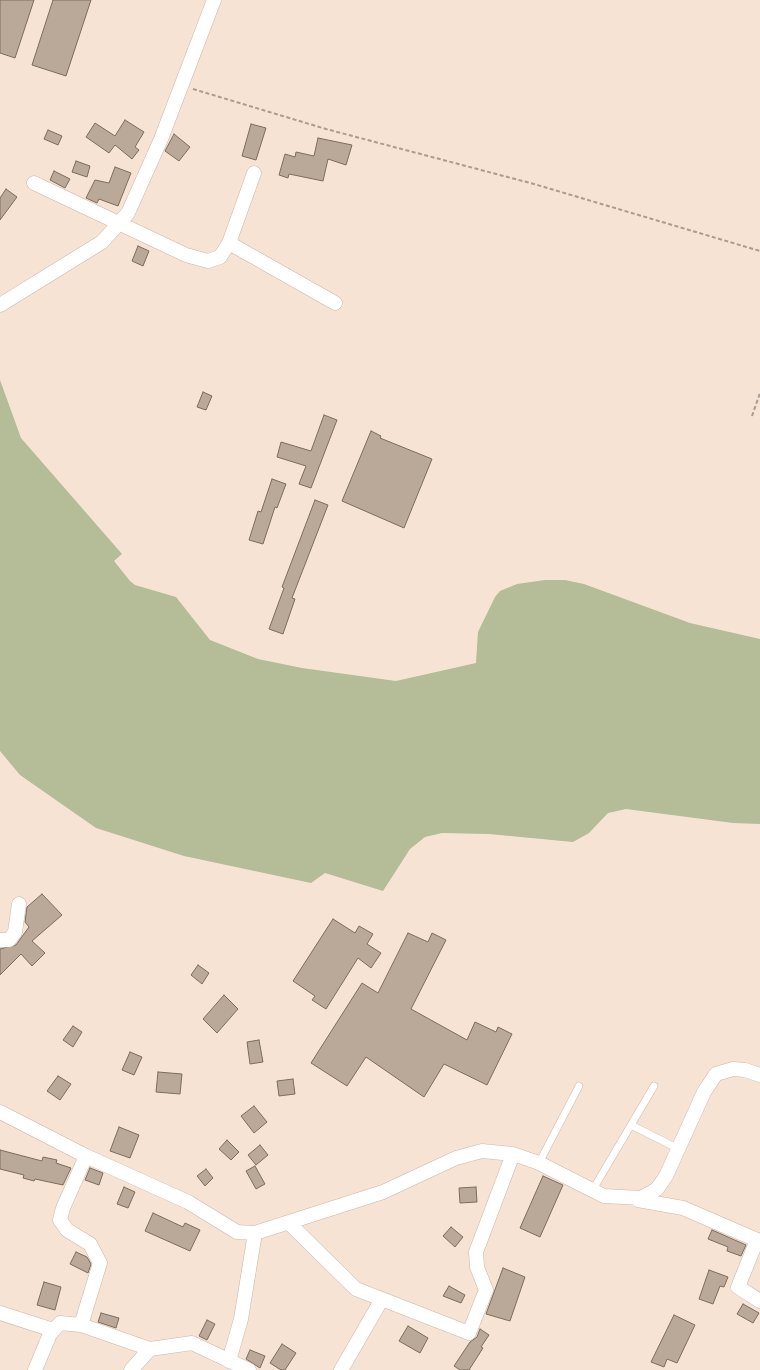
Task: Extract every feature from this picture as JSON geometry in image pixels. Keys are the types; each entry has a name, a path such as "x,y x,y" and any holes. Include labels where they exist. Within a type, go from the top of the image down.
{"street":[{"path":"0,306 102,242 119,225 137,197 214,0"},
{"path":"34,183 119,225 203,261 214,260 220,257 229,243 254,173"},
{"path":"229,243 335,303"},
{"path":"0,940 9,940 15,932 18,904"},
{"path":"634,1199 647,1196 658,1189 680,1150 704,1092 716,1074 733,1069 760,1074"},
{"path":"0,1112 86,1156 188,1202 237,1232 255,1233 290,1224 383,1192 456,1158 482,1151 513,1154 539,1163 592,1192 609,1197 634,1199 683,1208 757,1240 738,1287 760,1301"},
{"path":"290,1224 356,1289 469,1333 486,1290 477,1267 476,1252 513,1154"},
{"path":"81,1326 100,1263 90,1244 67,1230 60,1220 62,1208 86,1156"},
{"path":"229,1361 241,1319 255,1233"},
{"path":"342,1370 382,1299"},
{"path":"0,1314 53,1330"},
{"path":"35,1370 53,1330 64,1322 150,1349 192,1343 249,1370"},
{"path":"131,1370 150,1349"}],"lane":[{"path":"539,1163 579,1086"},
{"path":"592,1192 654,1086"},
{"path":"631,1125 680,1150"}],"path":[{"path":"181,86 326,129 534,184 760,251"},
{"path":"752,416 760,393"}],"green space":[{"path":"0,380 21,438 122,554 114,561 130,581 135,585 176,597 210,640 258,659 302,668 396,681 476,663 478,632 495,597 500,591 517,584 545,580 565,580 584,584 690,623 760,639 760,824 733,823 626,809 608,813 589,833 573,842 489,834 442,833 425,837 410,849 383,891 325,873 311,883 184,856 96,828 20,775 0,751"}],"building":[{"path":"0,0 34,0 15,58 0,53"},
{"path":"53,0 91,0 66,76 32,65"},
{"path":"125,120 144,132 135,147 139,150 132,159 115,145 109,153 86,137 95,123 115,136"},
{"path":"251,124 266,128 256,160 242,156"},
{"path":"48,130 62,136 58,145 44,139"},
{"path":"174,134 190,147 179,161 165,151"},
{"path":"318,138 352,145 346,165 328,159 323,181 289,174 288,178 279,175 285,154 295,157 296,152 314,156"},
{"path":"76,161 90,166 87,177 72,172"},
{"path":"115,167 131,173 118,206 99,199 97,203 86,198 95,180 109,183"},
{"path":"54,171 70,179 65,188 50,180"},
{"path":"6,189 17,197 0,220 0,198"},
{"path":"138,246 149,251 143,266 132,261"},
{"path":"203,392 212,396 206,410 197,407"},
{"path":"324,415 337,420 311,488 299,484 306,466 277,457 281,442 311,451"},
{"path":"371,431 381,436 380,438 432,459 404,528 342,501"},
{"path":"272,479 286,484 277,508 275,507 263,544 249,540 258,511 261,512"},
{"path":"315,500 328,505 292,598 295,599 283,634 269,629 284,588 282,587"},
{"path":"42,894 62,915 32,941 45,953 32,966 21,954 0,975 0,949 16,945 29,927 25,922 27,907"},
{"path":"333,919 355,933 359,926 373,934 367,944 381,953 371,968 358,958 326,1009 312,1000 315,996 293,981"},
{"path":"408,933 428,942 432,933 446,940 411,1009 467,1040 475,1022 496,1032 498,1027 512,1034 487,1085 444,1064 424,1097 366,1057 347,1086 311,1063 362,983 378,993"},
{"path":"198,965 209,973 202,984 191,975"},
{"path":"224,995 238,1009 217,1033 203,1019"},
{"path":"73,1026 82,1032 73,1047 63,1040"},
{"path":"259,1040 263,1062 250,1064 247,1042"},
{"path":"130,1052 142,1057 134,1075 122,1070"},
{"path":"158,1072 182,1074 180,1094 156,1092"},
{"path":"58,1076 71,1084 60,1100 47,1091"},
{"path":"293,1079 295,1094 279,1096 277,1081"},
{"path":"254,1106 267,1122 254,1133 241,1116"},
{"path":"119,1127 139,1135 130,1158 110,1151"},
{"path":"227,1140 239,1152 231,1160 219,1149"},
{"path":"260,1145 268,1155 256,1165 248,1155"},
{"path":"0,1150 42,1161 43,1157 57,1160 56,1163 71,1168 63,1185 35,1179 34,1181 23,1178 24,1175 0,1169"},
{"path":"255,1166 265,1184 256,1189 246,1171"},
{"path":"90,1168 103,1173 99,1185 85,1180"},
{"path":"206,1169 213,1178 205,1186 197,1176"},
{"path":"543,1176 563,1185 540,1237 520,1228"},
{"path":"124,1187 135,1192 128,1208 117,1204"},
{"path":"476,1187 477,1202 460,1203 459,1188"},
{"path":"153,1213 183,1227 185,1223 200,1230 190,1251 145,1231"},
{"path":"451,1227 463,1237 455,1247 443,1236"},
{"path":"712,1230 746,1245 741,1256 727,1251 728,1247 708,1239"},
{"path":"76,1252 87,1257 91,1264 88,1273 70,1264"},
{"path":"503,1268 525,1277 510,1321 486,1314"},
{"path":"709,1270 728,1277 724,1287 720,1286 713,1304 699,1299"},
{"path":"44,1282 61,1287 55,1310 37,1305"},
{"path":"449,1286 465,1295 461,1303 443,1296"},
{"path":"743,1304 759,1313 753,1323 737,1314"},
{"path":"101,1313 119,1318 116,1328 98,1322"},
{"path":"674,1315 695,1325 677,1363 667,1359 664,1367 651,1362"},
{"path":"207,1320 215,1324 207,1340 199,1336"},
{"path":"408,1326 428,1338 420,1353 399,1341"},
{"path":"480,1329 489,1335 481,1347 483,1348 469,1370 460,1370 454,1366 470,1342 477,1337"},
{"path":"282,1344 296,1353 285,1370 281,1370 270,1363"},
{"path":"250,1350 265,1356 260,1368 246,1359"}]}
